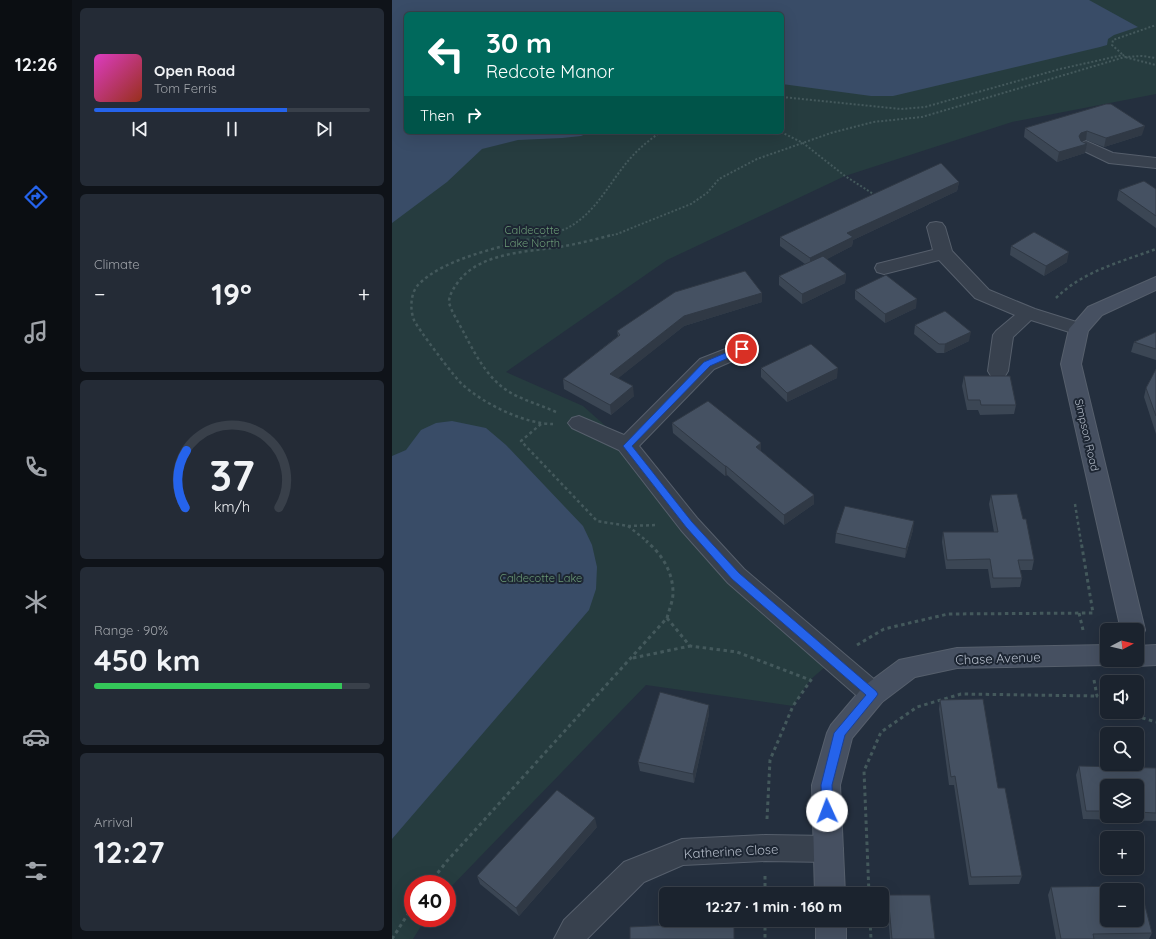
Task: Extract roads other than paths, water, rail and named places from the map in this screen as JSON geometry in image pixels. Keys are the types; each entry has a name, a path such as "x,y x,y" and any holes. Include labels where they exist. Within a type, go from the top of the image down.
{"street":[{"path":"1086,146 1109,158 1156,163"},
{"path":"936,227 943,253 982,294 1079,329"},
{"path":"884,268 943,253"},
{"name":"Simpson Road","path":"1131,623 1071,364 1079,329 1095,311 1156,283"},
{"path":"998,371 1003,335 1035,314"},
{"path":"627,446 707,364 742,349"},
{"path":"580,424 627,446 689,524 736,576 873,694"},
{"name":"Chase Avenue","path":"830,887 826,785 840,733 873,694 908,668 957,658 1100,656"},
{"name":"Katherine Close","path":"569,939 575,930 634,872 682,852 765,848 829,849"},
{"path":"831,927 831,939"}],"water":[{"path":"392,0 1089,0 1138,27 1114,35 1108,39 1107,45 1100,47 893,96 871,96 784,84 784,12 404,12 404,134 586,134 581,136 562,138 518,140 482,149 447,182 392,223"},
{"name":"Caldecotte Lake","path":"452,421 486,428 506,445 583,526 592,545 597,567 596,589 589,610 392,839 392,456 406,450 421,430 436,423"}],"park label":[{"name":"Caldecotte Lake North","path":"532,236"}]}
